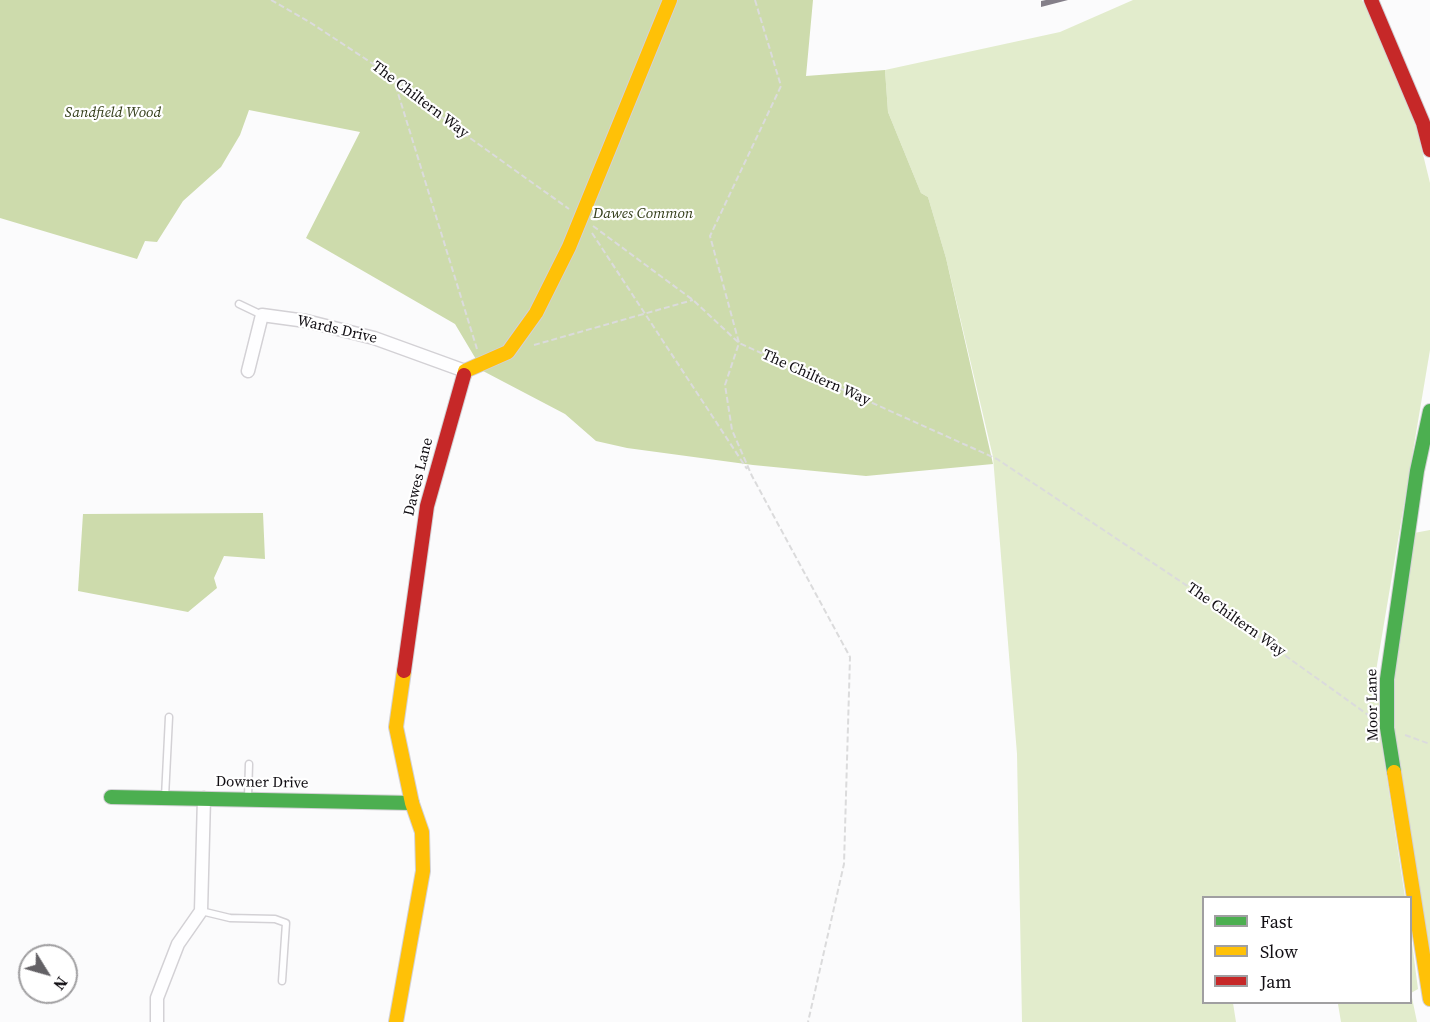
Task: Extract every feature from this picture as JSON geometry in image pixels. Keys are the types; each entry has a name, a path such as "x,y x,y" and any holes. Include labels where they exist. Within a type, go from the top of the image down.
{"street":[{"path":"465,370 508,352 536,313 569,248 670,0"},
{"path":"1371,0 1424,123 1430,150"},
{"path":"248,371 262,315"},
{"name":"Wards Drive","path":"262,315 306,321 374,338 465,370"},
{"name":"Dawes Lane","path":"396,1022 423,871 422,832 412,803 396,727 427,506 465,370"},
{"name":"Moor Lane","path":"1430,411 1417,471 1387,679 1387,728 1430,999"},
{"name":"Downer Drive","path":"111,797 412,803"},
{"path":"157,1022 157,998 178,944 201,911 204,798"}],"lane":[{"path":"239,304 262,315"},
{"path":"165,797 169,717"},
{"path":"248,799 249,764"},
{"path":"201,911 230,918 275,919 286,923 282,981"}],"path":[{"name":"The Chiltern Way","path":"271,0 311,23 393,77 449,123 693,300 739,343 997,459 1195,591 1371,717"},
{"path":"755,0 781,86 710,236 739,343 725,386 732,430 752,476 850,657 844,864 808,1022"},
{"path":"393,77 482,363"},
{"path":"581,218 752,476"},
{"path":"531,346 693,300"},
{"path":"1401,734 1430,744"}],"green space":[{"name":"Dawes Common","path":"0,0 813,0 806,76 885,70 888,112 921,193 928,197 946,258 993,464 866,476 753,465 627,448 596,441 565,414 483,371 455,324 306,238 360,132 249,110 240,135 221,167 183,201 157,242 145,241 137,259 0,218"},
{"path":"1133,0 1362,0 1381,35 1416,126 1430,183 1430,350 1375,677 1381,715 1380,733 1405,896 1202,896 1202,1004 1233,1004 1236,1022 1022,1022 1017,754 993,457 946,258 928,197 921,193 888,112 885,70 1060,32"},
{"path":"263,513 265,559 224,556 214,578 217,588 188,612 78,591 83,514"},
{"path":"1430,530 1430,950 1394,738 1394,654 1414,533"},
{"path":"1412,944 1418,989 1412,992"},
{"path":"1412,998 1417,1022 1341,1022 1338,1004 1412,1004"}],"traffic: fast":[{"path":"1394,772 1387,728 1387,679 1417,471 1430,411"},
{"path":"111,797 412,803"}],"traffic: slow":[{"path":"464,375 465,371 508,352 536,313 569,247 670,0"},
{"path":"396,1022 423,871 422,832 412,803 396,727 404,671"},
{"path":"1394,772 1430,999"}],"traffic: jam":[{"path":"1371,0 1423,123 1430,150"},
{"path":"404,671 427,506 464,375"}],"park label":[{"name":"Sandfield Wood","path":"113,113"}]}
